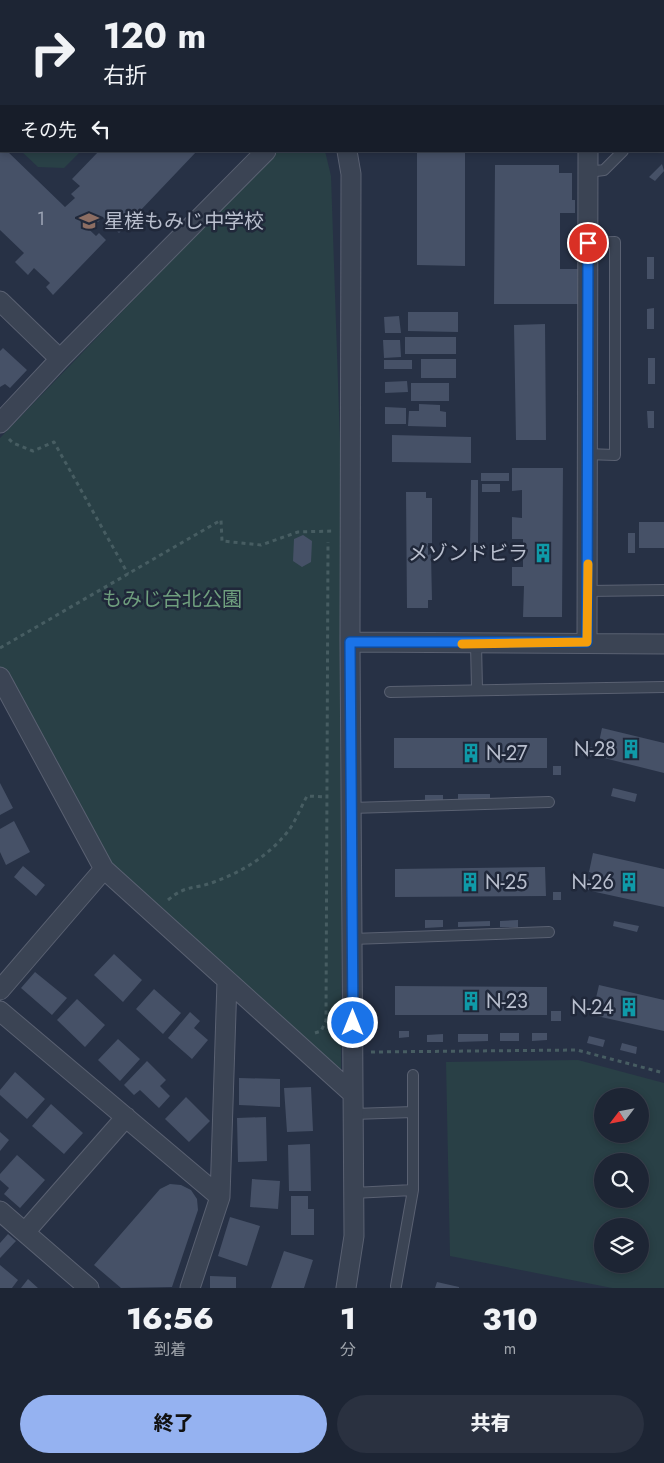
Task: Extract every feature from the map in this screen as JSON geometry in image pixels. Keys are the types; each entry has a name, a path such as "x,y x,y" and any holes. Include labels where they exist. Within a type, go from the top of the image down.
{"street":[{"path":"3,430 60,359 265,152"},
{"path":"346,1288 354,1236 350,642 351,174 347,152"},
{"path":"587,642 588,152"},
{"path":"0,301 60,359"},
{"path":"350,642 476,644 587,642 664,644"},
{"path":"0,677 104,869 353,1094"},
{"path":"0,990 104,869"},
{"path":"190,1288 220,1197 227,980"},
{"path":"0,1011 220,1197"},
{"path":"25,1232 126,1117"},
{"path":"0,1211 89,1288"}],"lane":[{"path":"588,172 604,170 622,152"},
{"path":"586,454 615,455 615,242 588,243"},
{"path":"588,591 664,590"},
{"path":"476,644 477,689"},
{"path":"390,692 664,686"},
{"path":"351,808 549,802"},
{"path":"352,939 549,932"},
{"path":"396,1286 413,1190 413,1075"},
{"path":"353,1114 413,1112"},
{"path":"353,1193 413,1190"}],"path":[{"path":"3,430 13,443 33,451 54,442 128,574"},
{"path":"0,648 221,520 222,541 261,545 298,532 336,531"},
{"path":"308,1035 321,1031 326,1021 328,531"},
{"path":"163,903 180,889 211,884 240,872 266,854 289,830 307,796 327,797"},
{"path":"353,1052 577,1050 664,1073"}],"green space":[{"path":"22,152 80,152 64,168 38,167"},
{"name":"もみじ台北公園","path":"276,152 325,152 331,176 343,531 341,1083 108,868 0,667 0,438"},
{"path":"578,1060 664,1083 664,1288 612,1288 450,1256 446,1062"}],"building":[{"path":"0,152 8,152 65,207 75,198 71,194 80,186 72,179 98,152 196,152 119,233 103,217 98,222 88,213 80,221 96,236 99,233 106,240 53,295 46,287 50,283 34,268 28,275 15,262 24,253 0,230"},
{"path":"417,152 465,152 465,266 417,265"},
{"path":"662,164 664,171 655,181 649,177"},
{"path":"495,165 559,165 559,173 572,173 572,200 575,200 575,213 560,213 560,269 578,269 578,304 494,304"},
{"path":"647,257 654,257 654,279 647,279"},
{"path":"654,308 654,329 647,329 647,309"},
{"path":"408,312 458,312 458,332 408,331"},
{"path":"399,316 401,333 385,333 384,317"},
{"path":"545,324 546,440 516,440 514,325"},
{"path":"405,337 456,337 456,354 405,354"},
{"path":"383,340 400,340 401,357 384,358"},
{"path":"3,348 27,370 10,388 5,384 0,387 0,351"},
{"path":"648,358 655,358 655,384 648,384"},
{"path":"421,359 456,359 456,378 421,378"},
{"path":"384,360 412,360 412,369 384,369"},
{"path":"407,381 408,392 385,393 385,382"},
{"path":"411,383 449,383 449,401 411,401"},
{"path":"419,404 440,405 440,411 446,412 446,427 408,426 409,411 419,411"},
{"path":"385,407 406,408 406,424 385,424"},
{"path":"647,411 654,411 654,428 648,428"},
{"path":"392,435 471,437 471,463 392,462"},
{"name":"メゾンドビラ","path":"512,468 563,468 562,617 523,617 524,586 512,586 512,567 523,567 523,539 512,539 512,517 522,518 522,490 512,491"},
{"path":"481,473 509,473 509,481 481,481"},
{"path":"471,480 478,480 478,552 470,552"},
{"path":"482,484 500,484 500,492 482,492"},
{"path":"406,492 426,492 426,498 432,498 432,543 428,543 428,555 431,554 432,600 428,600 428,608 407,608"},
{"path":"639,522 664,522 664,548 639,548"},
{"path":"628,533 635,533 635,553 628,553"},
{"path":"303,535 312,541 311,562 302,567 293,561 294,539"},
{"name":"N-28","path":"602,728 664,743 664,773 596,756"},
{"name":"N-27","path":"394,738 547,738 547,768 394,768"},
{"path":"584,745 593,748 591,757 582,755"},
{"path":"553,766 561,766 561,775 553,775"},
{"path":"0,783 13,808 0,815"},
{"path":"613,788 637,794 635,802 611,796"},
{"path":"458,794 490,794 490,801 458,801"},
{"path":"425,795 443,795 443,801 425,801"},
{"path":"14,821 30,852 6,865 0,852 0,829"},
{"name":"N-26","path":"593,853 664,869 664,907 591,891 595,874 589,872"},
{"path":"23,866 45,885 36,896 14,877"},
{"name":"N-25","path":"545,867 546,896 395,897 395,869"},
{"path":"583,878 591,880 589,890 581,888"},
{"path":"553,892 561,892 561,900 553,900"},
{"path":"425,920 443,920 443,927 425,928"},
{"path":"518,920 518,927 500,927 500,921"},
{"path":"490,921 490,926 458,927 458,922"},
{"path":"614,921 639,926 637,932 613,926"},
{"path":"114,954 142,980 123,1002 94,975"},
{"path":"35,972 67,998 52,1015 21,988"},
{"name":"N-24","path":"599,985 664,1000 664,1031 592,1015"},
{"name":"N-23","path":"395,986 547,987 547,1015 395,1015"},
{"path":"154,989 181,1013 163,1034 136,1009"},
{"path":"77,999 105,1025 85,1047 57,1020"},
{"path":"551,1011 561,1011 561,1021 551,1021"},
{"path":"190,1012 200,1021 194,1028 208,1040 192,1059 168,1038"},
{"path":"399,1031 409,1031 409,1037 399,1038"},
{"path":"500,1033 519,1033 519,1041 500,1041"},
{"path":"532,1033 547,1033 547,1040 532,1041"},
{"path":"443,1034 443,1042 427,1042 427,1035"},
{"path":"458,1034 488,1034 488,1041 458,1042"},
{"path":"589,1036 605,1040 603,1047 587,1043"},
{"path":"118,1039 140,1059 120,1081 98,1060"},
{"path":"622,1043 637,1047 636,1054 620,1050"},
{"path":"147,1061 166,1080 160,1086 170,1096 159,1108 140,1090 134,1095 124,1085"},
{"path":"15,1072 45,1099 27,1119 0,1095 0,1090"},
{"path":"239,1078 280,1079 280,1107 239,1105"},
{"path":"311,1087 313,1131 287,1132 284,1088"},
{"path":"186,1097 210,1121 189,1142 165,1119"},
{"path":"51,1104 83,1133 64,1154 32,1126"},
{"path":"266,1117 267,1161 238,1162 237,1118"},
{"path":"0,1132 9,1140 0,1151"},
{"path":"310,1144 311,1191 289,1191 288,1145"},
{"path":"17,1155 45,1180 20,1208 4,1194 9,1188 0,1180 0,1174"},
{"path":"252,1179 280,1181 278,1209 250,1207"},
{"path":"170,1184 181,1185 191,1190 197,1199 198,1210 172,1287 121,1288 94,1265 160,1189"},
{"path":"291,1196 308,1196 308,1209 314,1209 314,1235 291,1235"},
{"path":"230,1217 260,1226 247,1266 218,1256"},
{"path":"8,1234 16,1241 0,1258 0,1243"},
{"path":"284,1251 313,1260 304,1288 271,1288"},
{"path":"0,1265 18,1280 12,1288 0,1288"},
{"path":"210,1276 236,1277 236,1288 210,1288"},
{"path":"28,1279 38,1288 21,1288"},
{"path":"437,1282 459,1287 459,1288 435,1288"}],"slow traffic":[{"path":"462,644 587,642 588,564"}],"place":[{"name":"星槎もみじ中学校","path":"89,221"},
{"name":"メゾンドビラ","path":"543,553"},
{"name":"N-28","path":"631,749"},
{"name":"N-27","path":"471,753"},
{"name":"N-25","path":"470,882"},
{"name":"N-26","path":"629,882"},
{"name":"N-23","path":"471,1001"},
{"name":"N-24","path":"629,1007"}],"route":[{"path":"353,1023 350,642 476,644 587,642 588,243"}]}
